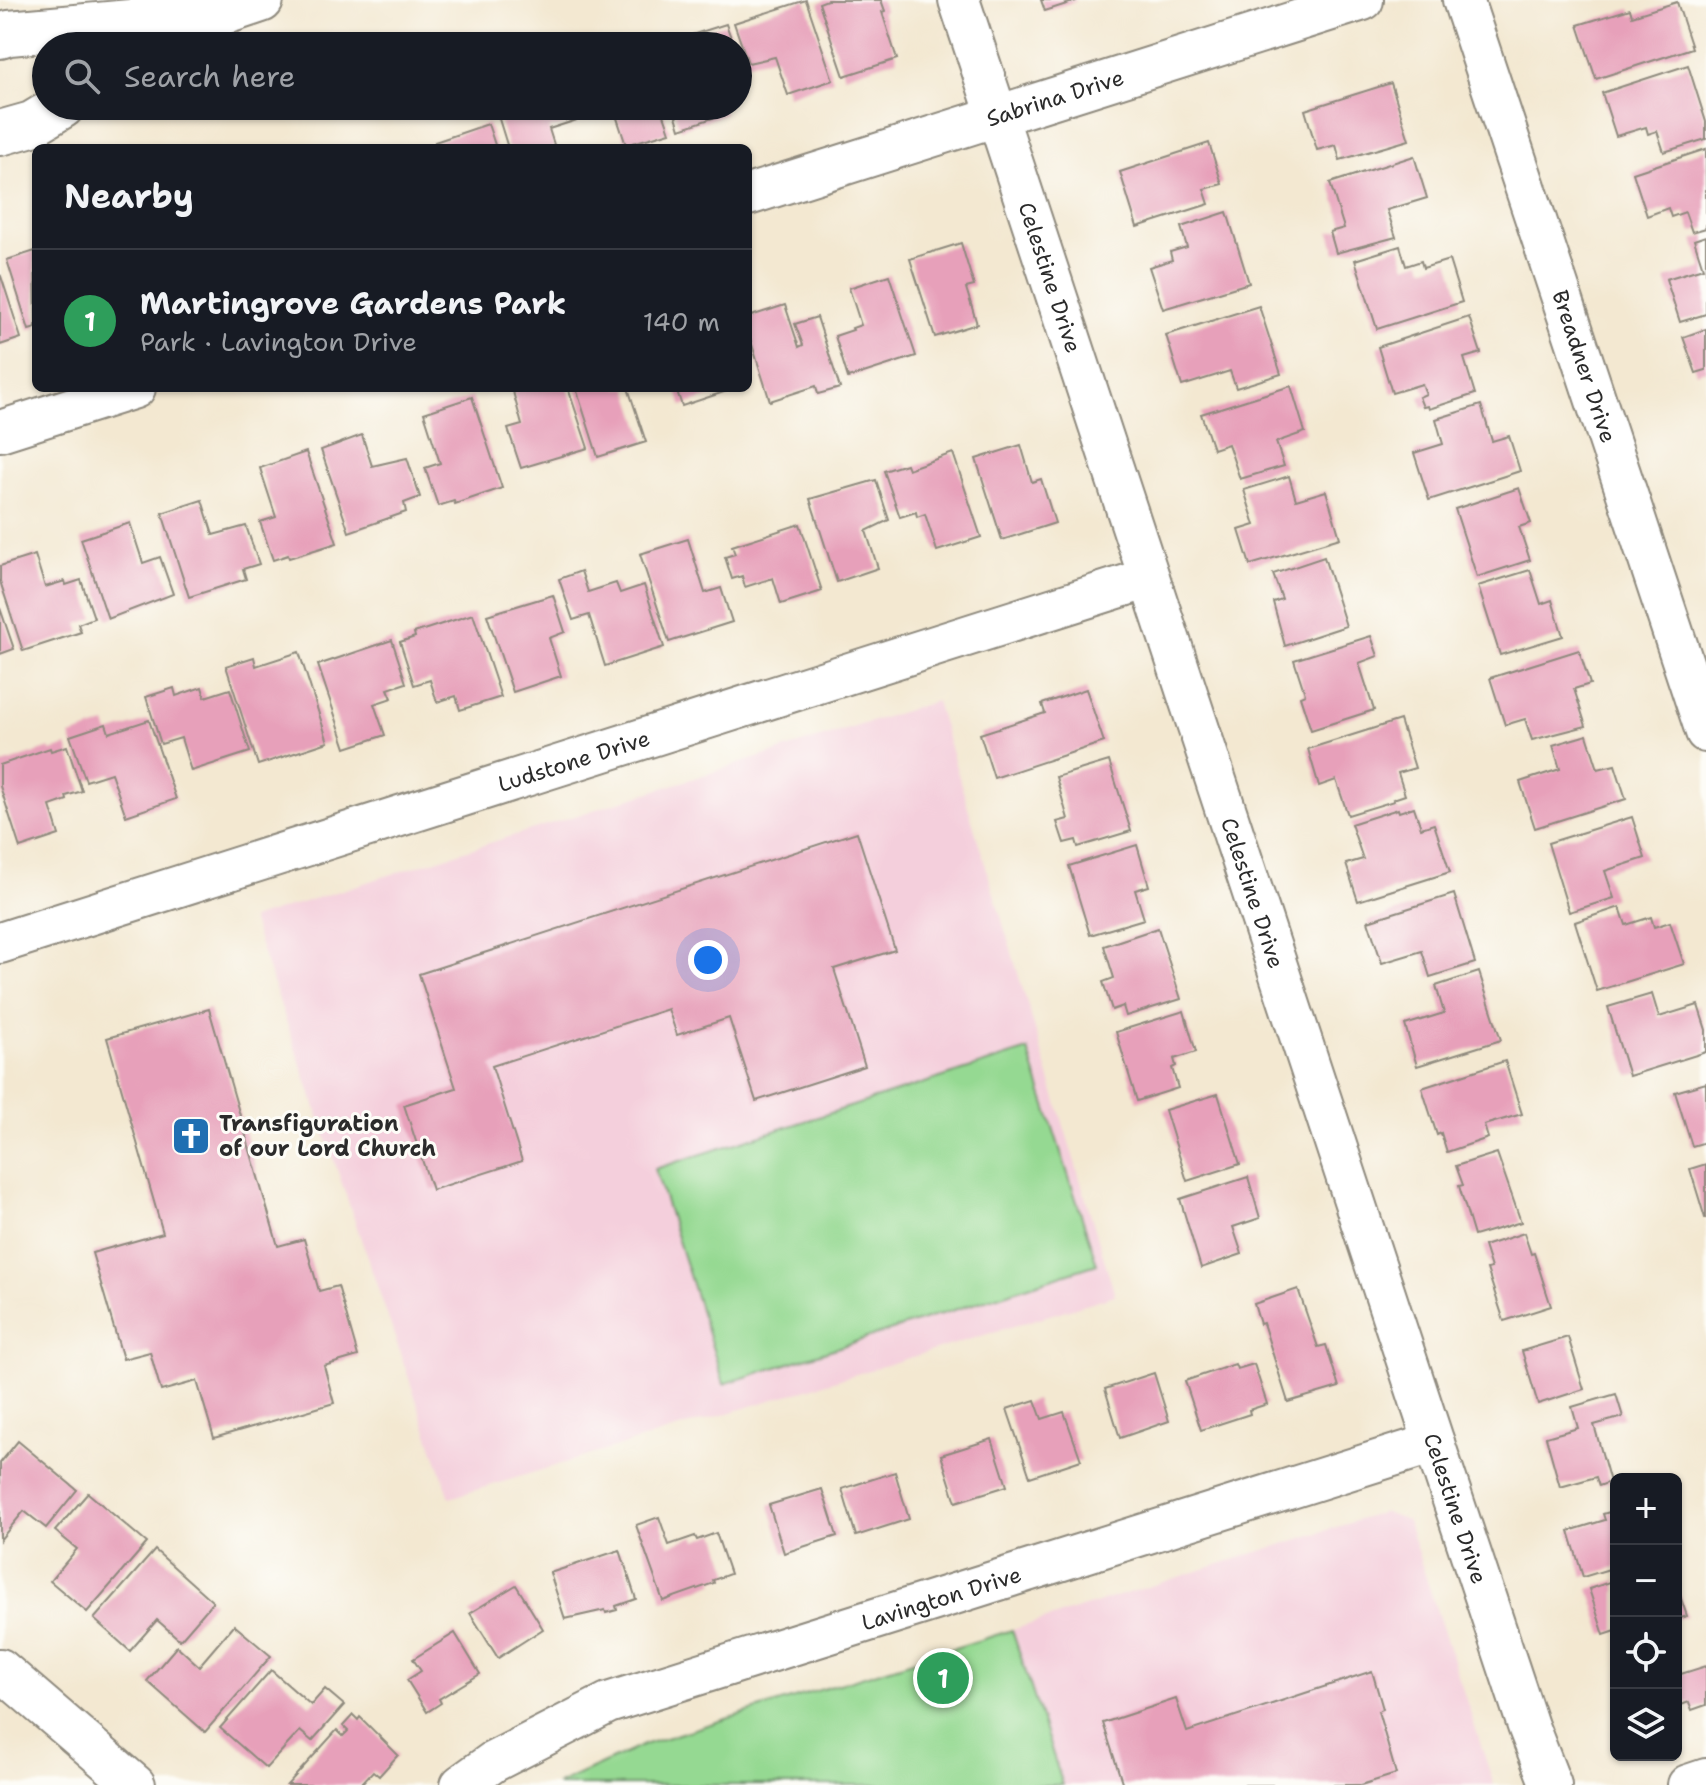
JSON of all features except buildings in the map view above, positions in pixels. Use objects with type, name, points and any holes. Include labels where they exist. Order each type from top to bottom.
[{"type":"main road","points":[[0,36],[261,0]]},
{"type":"main road","points":[[183,32],[216,7]]},
{"type":"main road","points":[[0,133],[39,120]]},
{"type":"street","name":"Celestine Drive","points":[[959,0],[1434,1443],[1528,1726],[1551,1785]]},
{"type":"street","name":"Sabrina Drive","points":[[752,194],[1363,0]]},
{"type":"street","name":"Breadner Drive","points":[[1463,0],[1706,732]]},
{"type":"street","points":[[0,431],[122,392]]},
{"type":"street","name":"Ludstone Drive","points":[[0,943],[1149,578]]},
{"type":"street","name":"Lavington Drive","points":[[461,1785],[493,1762],[608,1703],[1434,1443]]},
{"type":"street","points":[[0,1669],[135,1785]]},
{"type":"street","points":[[1688,1785],[1706,1779]]},
{"type":"shaded area","points":[[936,701],[1115,1295],[450,1498],[251,919]]},
{"type":"shaded area","points":[[1384,1512],[1407,1520],[1494,1785],[1063,1785],[1012,1630]]},
{"type":"green space","points":[[1028,1050],[1097,1264],[724,1384],[655,1169]]},
{"type":"green space","points":[[1012,1630],[1063,1785],[556,1785],[646,1744]]},
{"type":"place","name":"Transfiguration of our Lord Church","points":[[191,1136]]},
{"type":"place","name":"Martingrove Gardens Park","points":[[943,1678]]}]
